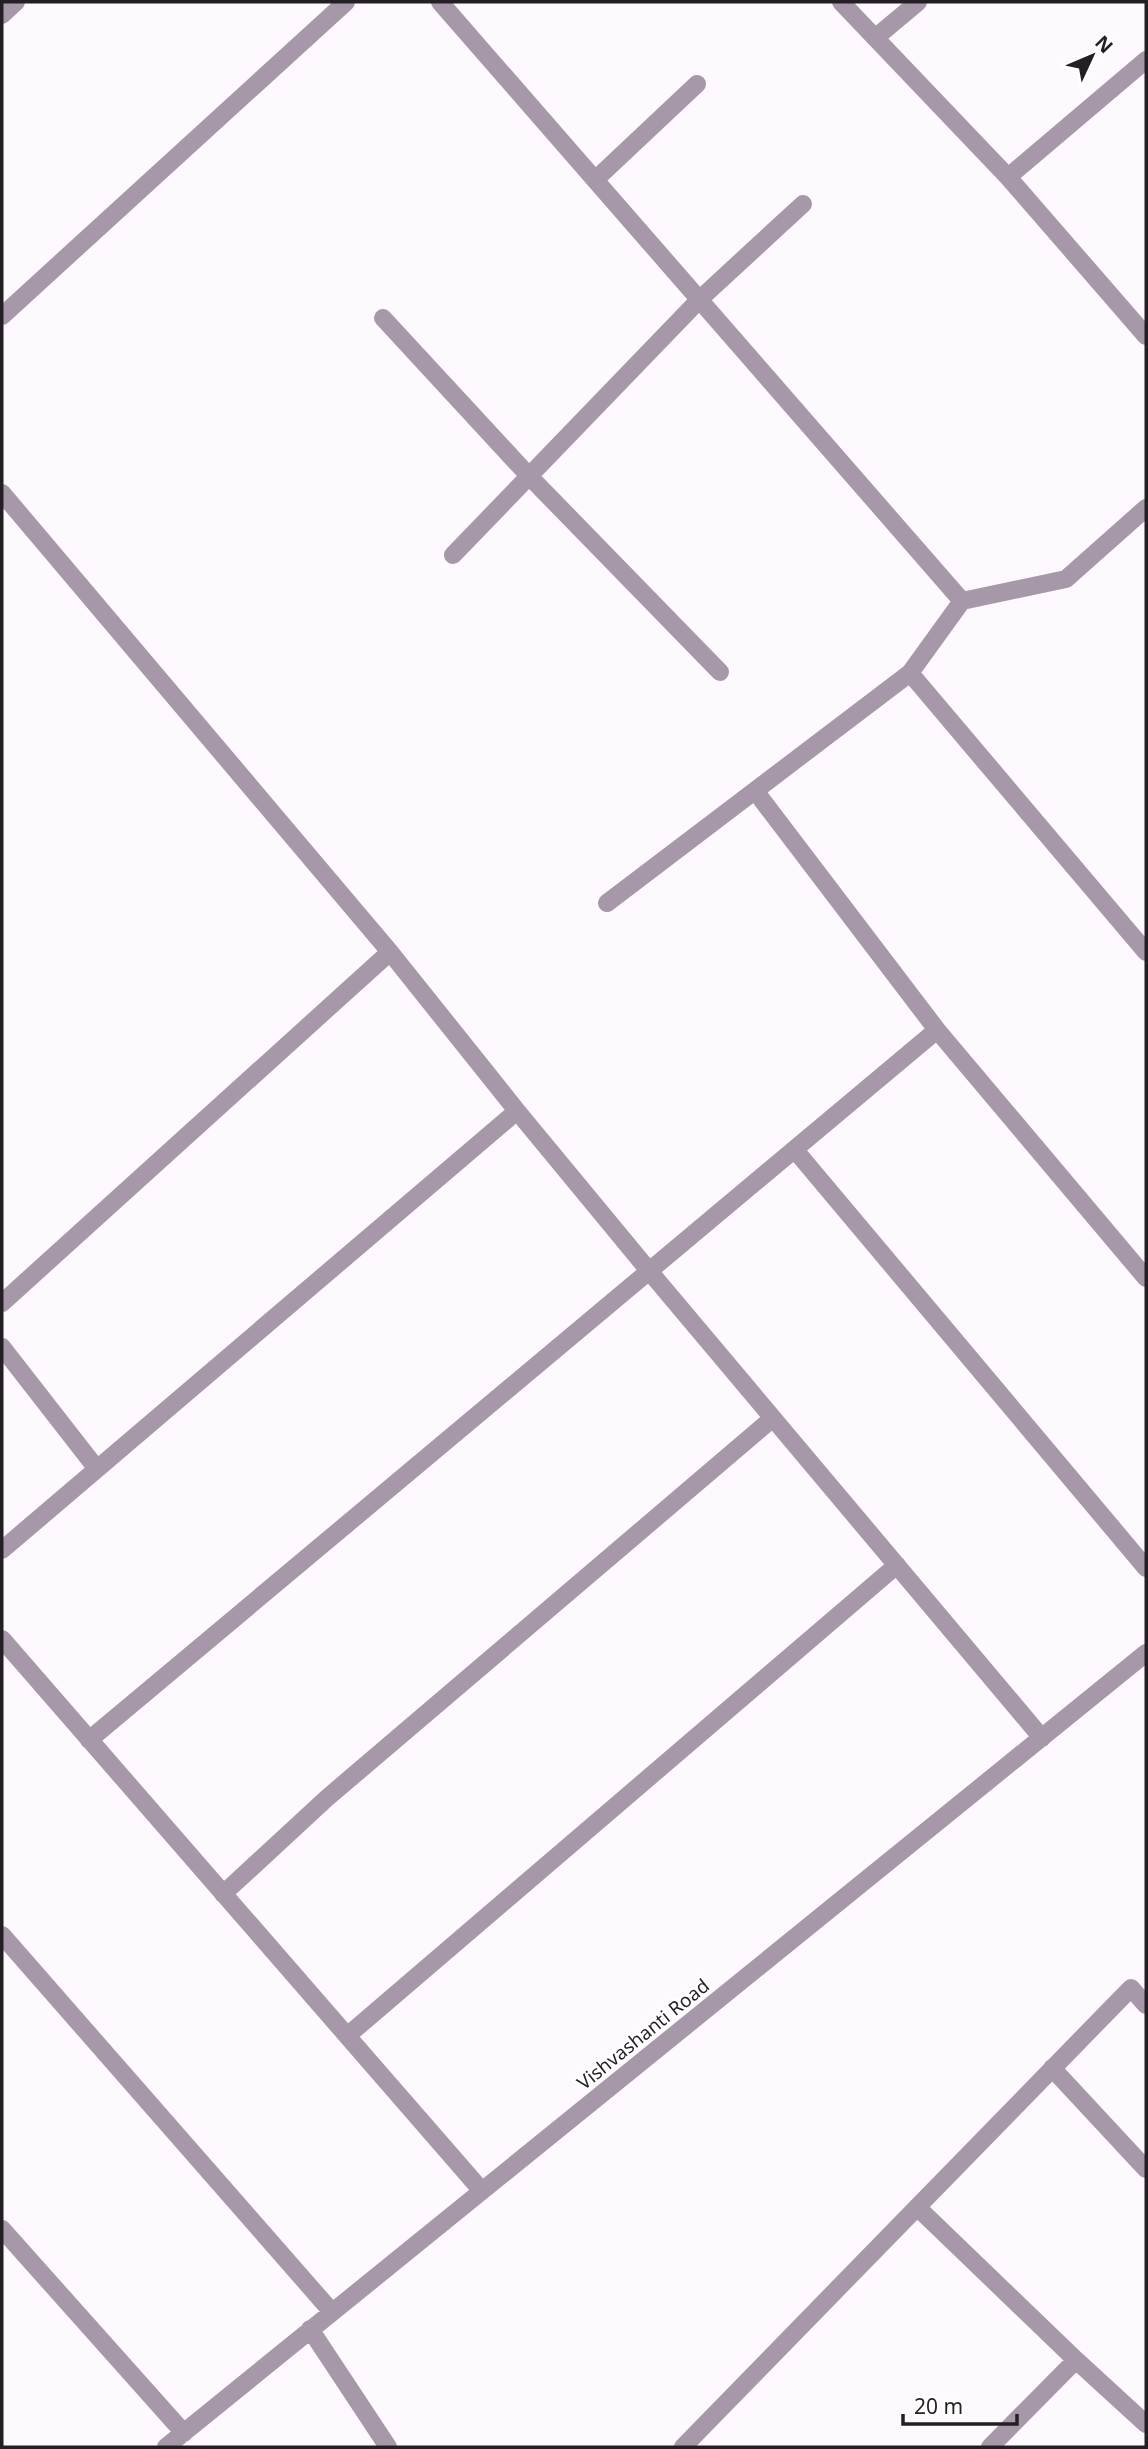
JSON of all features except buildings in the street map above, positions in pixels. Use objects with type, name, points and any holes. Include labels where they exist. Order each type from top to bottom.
[{"type":"street","points":[[2,15],[16,2]]},
{"type":"street","points":[[2,316],[346,2]]},
{"type":"street","points":[[440,2],[962,601]]},
{"type":"street","points":[[841,2],[1007,177],[1146,336]]},
{"type":"street","points":[[875,38],[918,2]]},
{"type":"street","points":[[1007,177],[1146,60]]},
{"type":"street","points":[[595,180],[697,84]]},
{"type":"street","points":[[453,555],[699,299],[803,204]]},
{"type":"street","points":[[383,318],[529,476],[720,672]]},
{"type":"street","points":[[2,493],[390,952],[650,1272],[1042,1738]]},
{"type":"street","points":[[607,903],[910,673],[962,601],[1066,579],[1146,508]]},
{"type":"street","points":[[910,673],[1146,952]]},
{"type":"street","points":[[756,792],[937,1030],[1146,1278]]},
{"type":"street","points":[[2,1303],[390,952]]},
{"type":"street","points":[[89,1740],[937,1030]]},
{"type":"street","points":[[2,1550],[517,1111]]},
{"type":"street","points":[[795,1150],[1146,1569]]},
{"type":"street","points":[[2,1348],[97,1469]]},
{"type":"street","points":[[223,1894],[327,1798],[773,1418]]},
{"type":"street","points":[[347,2036],[897,1565]]},
{"type":"street","points":[[2,1639],[482,2191]]},
{"type":"street","name":"Vishvashanti Road","points":[[166,2447],[1146,1653]]},
{"type":"street","points":[[2,1935],[332,2312]]},
{"type":"street","points":[[683,2447],[1131,1988],[1146,2005]]},
{"type":"street","points":[[1052,2068],[1146,2169]]},
{"type":"street","points":[[917,2207],[1146,2424]]},
{"type":"street","points":[[2,2229],[184,2433]]},
{"type":"street","points":[[310,2329],[388,2447]]},
{"type":"street","points":[[990,2447],[1076,2360]]}]
